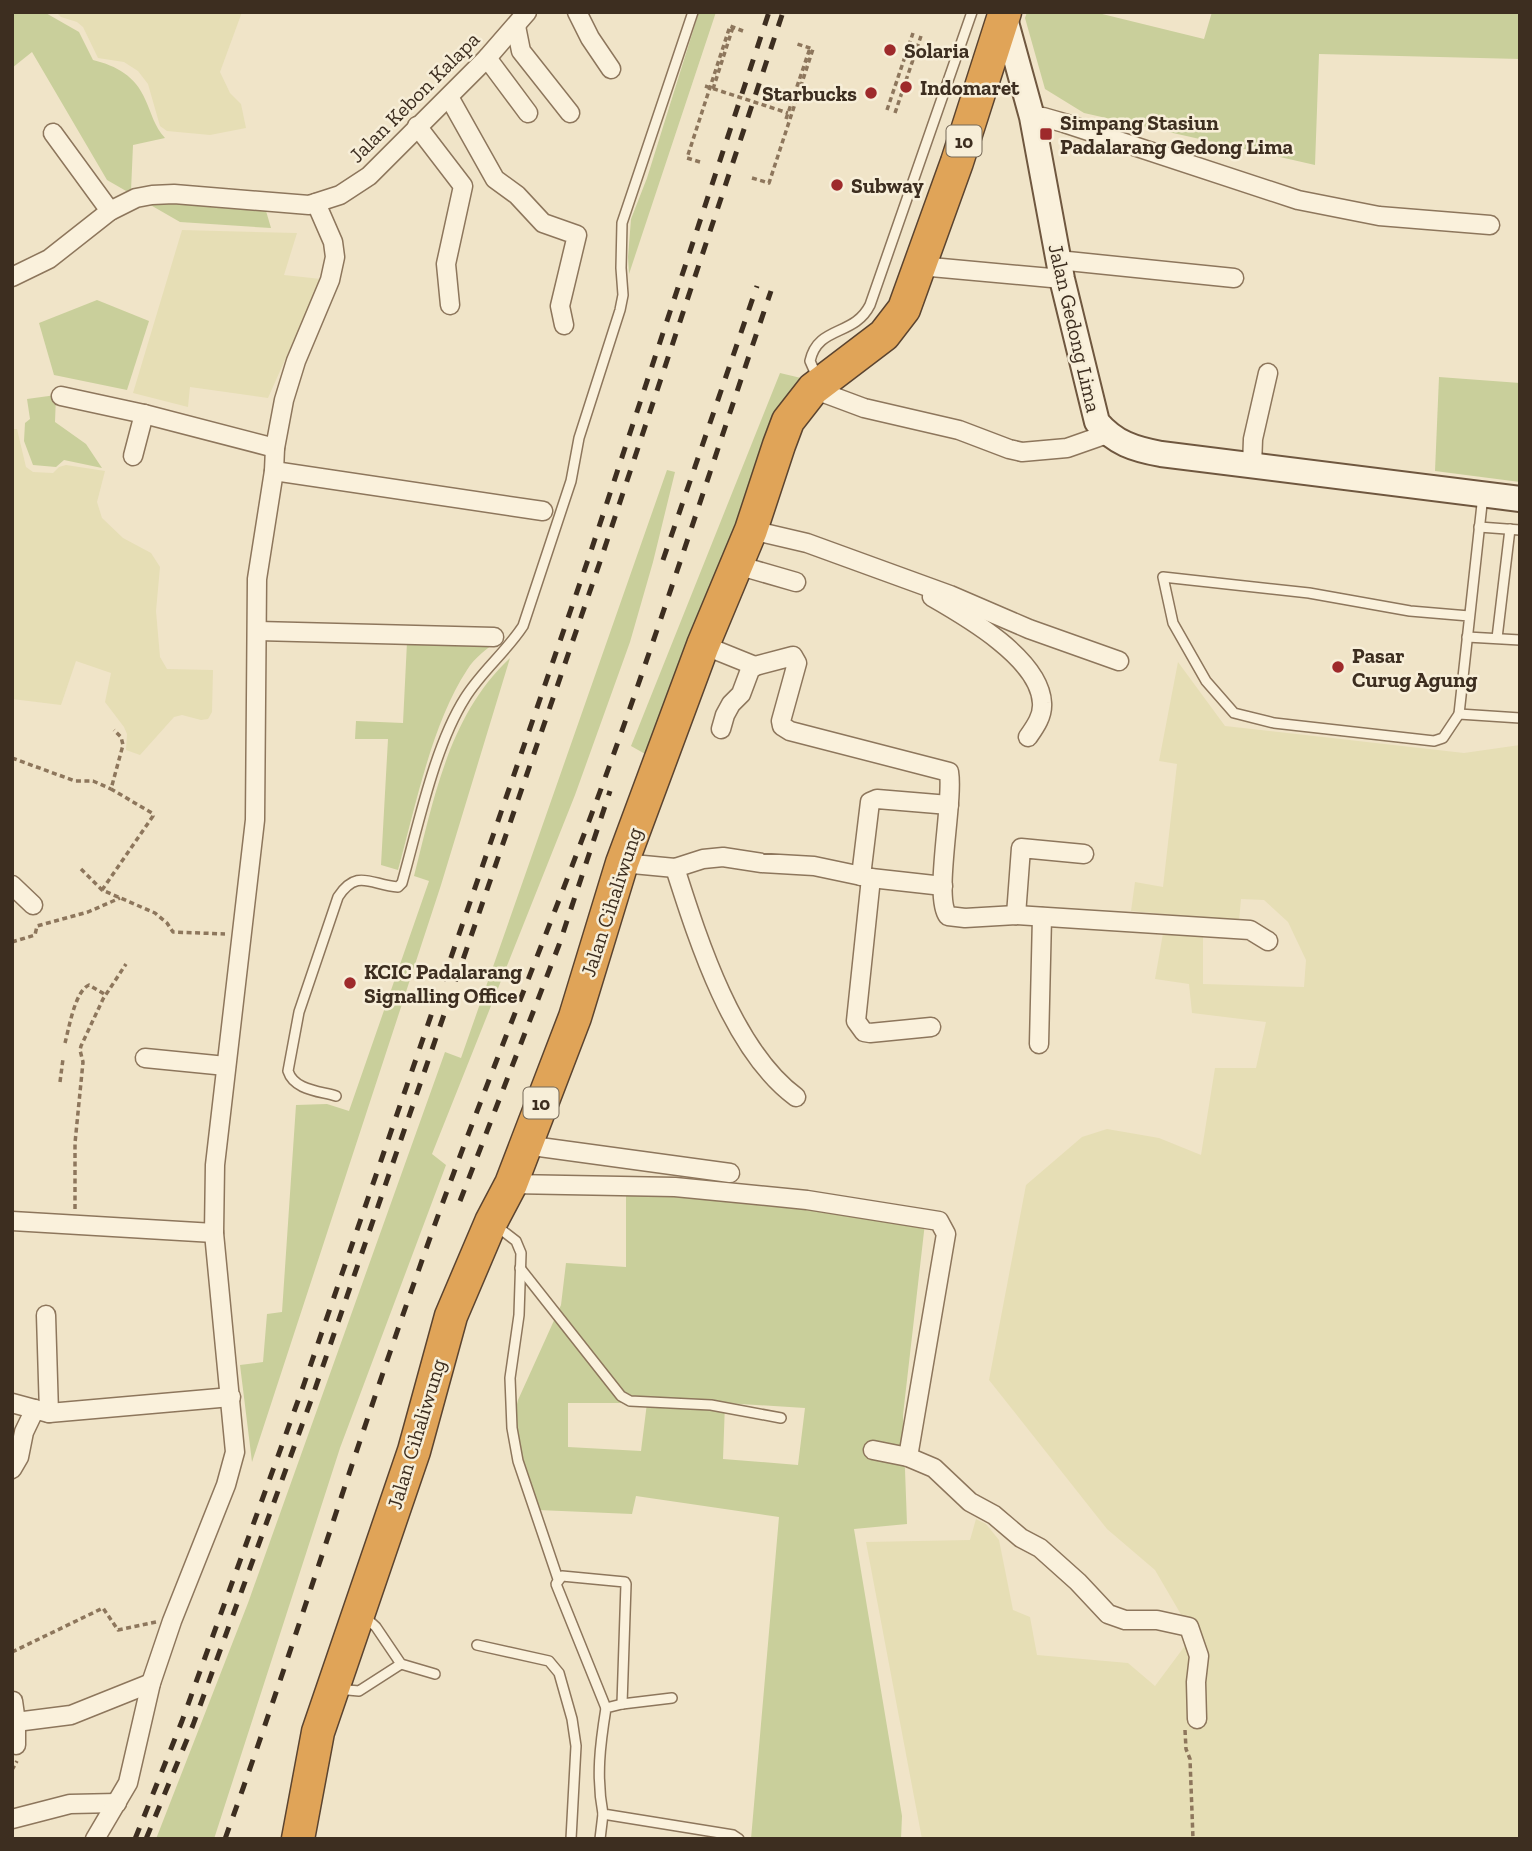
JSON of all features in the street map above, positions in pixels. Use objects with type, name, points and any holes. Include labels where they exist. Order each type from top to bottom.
[{"type":"highway","name":"Jalan Cihaliwung","points":[[298,1839],[318,1732],[414,1451],[452,1316],[491,1222],[512,1184],[575,1017],[622,863],[703,645],[751,530],[788,421],[816,385],[884,335],[904,309],[957,162],[1002,13]]},
{"type":"street","points":[[577,12],[590,38],[611,69]]},
{"type":"street","name":"Jalan Gedong Lima","points":[[1002,13],[1032,117],[1060,269],[1097,422],[1107,434],[1121,444],[1139,450],[1520,499]]},
{"type":"street","points":[[521,19],[521,51],[570,113]]},
{"type":"street","name":"Jalan Kebon Kalapa","points":[[12,277],[49,259],[110,211],[136,198],[174,194],[309,205],[340,195],[369,176],[416,126],[487,58],[521,19]]},
{"type":"street","points":[[487,58],[528,113]]},
{"type":"street","points":[[449,97],[495,179],[517,195],[543,223],[576,235],[560,306],[564,325]]},
{"type":"street","points":[[1032,117],[1064,123],[1298,200],[1379,216],[1490,225]]},
{"type":"street","points":[[416,126],[463,186],[446,264],[450,305]]},
{"type":"street","points":[[53,133],[110,211]]},
{"type":"street","points":[[95,1839],[128,1783],[151,1683],[172,1621],[226,1485],[235,1452],[214,1233],[215,1166],[254,820],[257,579],[284,400],[296,361],[330,281],[335,257],[333,242],[316,204]]},
{"type":"street","points":[[920,266],[1060,269],[1234,278]]},
{"type":"street","points":[[1252,466],[1253,439],[1268,373]]},
{"type":"street","points":[[816,385],[864,408],[959,430],[1022,452],[1067,448],[1107,434]]},
{"type":"street","points":[[61,396],[144,414],[275,448]]},
{"type":"street","points":[[133,456],[144,414]]},
{"type":"street","points":[[274,471],[543,511]]},
{"type":"street","points":[[751,530],[807,543],[1119,661]]},
{"type":"street","points":[[737,565],[796,582]]},
{"type":"street","points":[[910,580],[920,590],[982,628],[1033,674],[1042,704],[1040,717],[1028,737]]},
{"type":"street","points":[[258,631],[494,637]]},
{"type":"street","points":[[703,645],[755,666]]},
{"type":"street","points":[[721,729],[725,715],[741,694],[750,670],[755,666],[793,656],[797,661],[782,716],[782,726],[790,731],[949,772],[943,886],[944,910],[948,916],[965,918],[1016,915],[1250,930],[1268,941]]},
{"type":"street","points":[[930,1027],[870,1034],[862,1030],[856,1021],[870,802],[877,799],[949,805]]},
{"type":"street","points":[[1016,915],[1021,848],[1084,854]]},
{"type":"street","points":[[622,863],[675,868],[703,859],[723,857],[814,866],[866,877],[943,886]]},
{"type":"street","points":[[675,868],[697,934],[724,997],[760,1060],[779,1084],[796,1097]]},
{"type":"street","points":[[12,885],[33,905]]},
{"type":"street","points":[[1039,1044],[1042,918]]},
{"type":"street","points":[[145,1058],[226,1066]]},
{"type":"street","points":[[525,1145],[730,1173]]},
{"type":"street","points":[[512,1184],[675,1187],[807,1200],[939,1221],[946,1234],[908,1457]]},
{"type":"street","points":[[12,1221],[214,1233]]},
{"type":"street","points":[[12,1469],[19,1457],[24,1432],[42,1411],[46,1315]]},
{"type":"street","points":[[12,1403],[42,1411],[231,1397]]},
{"type":"street","points":[[873,1450],[908,1457],[934,1468],[971,1502],[994,1515],[1021,1538],[1040,1548],[1108,1614],[1125,1620],[1157,1620],[1189,1627],[1199,1656],[1196,1682],[1197,1719]]},
{"type":"street","points":[[16,1722],[71,1715],[151,1683]]},
{"type":"street","points":[[13,1701],[16,1745]]},
{"type":"street","points":[[12,1819],[69,1804],[117,1803]]},
{"type":"lane","points":[[336,1096],[298,1085],[290,1079],[288,1071],[299,1012],[338,897],[346,884],[369,880],[398,887],[402,883],[440,753],[464,700],[523,626],[571,481],[579,438],[620,310],[623,295],[620,257],[622,223],[693,12]]},
{"type":"lane","points":[[816,385],[810,361],[815,347],[821,339],[862,319],[870,305],[972,12]]},
{"type":"lane","points":[[1469,617],[1410,611],[1309,593],[1163,577],[1173,623],[1186,649],[1206,681],[1227,707],[1239,716],[1274,723],[1434,741],[1443,738],[1459,713],[1483,494]]},
{"type":"lane","points":[[1479,527],[1515,530],[1497,638]]},
{"type":"lane","points":[[1467,637],[1520,640]]},
{"type":"lane","points":[[1459,713],[1520,718]]},
{"type":"lane","points":[[491,1222],[519,1246],[519,1315],[510,1378],[512,1428],[518,1461],[558,1579],[556,1584],[606,1708],[599,1755],[599,1789],[603,1814],[600,1839]]},
{"type":"lane","points":[[520,1268],[621,1396],[630,1401],[711,1405],[781,1418]]},
{"type":"lane","points":[[558,1579],[562,1576],[625,1582],[622,1704]]},
{"type":"lane","points":[[358,1613],[376,1627],[401,1664],[436,1674]]},
{"type":"lane","points":[[477,1645],[549,1661],[559,1673],[572,1719],[576,1746],[571,1839]]},
{"type":"lane","points":[[333,1689],[359,1691],[401,1664]]},
{"type":"lane","points":[[606,1708],[672,1698]]},
{"type":"lane","points":[[603,1814],[733,1835],[739,1839]]},
{"type":"path","points":[[700,162],[687,158],[733,27],[743,31]]},
{"type":"path","points":[[887,110],[913,33]]},
{"type":"path","points":[[895,113],[921,36]]},
{"type":"path","points":[[752,178],[769,183],[810,48],[797,44]]},
{"type":"path","points":[[710,88],[790,113]]},
{"type":"path","points":[[786,119],[790,113]]},
{"type":"path","points":[[111,789],[123,744],[121,737],[114,730]]},
{"type":"path","points":[[12,758],[75,781],[93,781],[130,798],[152,813],[153,816],[102,890]]},
{"type":"path","points":[[81,869],[102,890],[155,914],[167,923],[173,932],[242,935]]},
{"type":"path","points":[[12,942],[34,936],[37,926],[88,912],[120,898]]},
{"type":"path","points":[[74,1225],[75,1143],[83,1062],[80,1050],[106,995],[126,964]]},
{"type":"path","points":[[65,1043],[73,1009],[83,988],[89,985],[106,995]]},
{"type":"path","points":[[60,1082],[63,1059]]},
{"type":"path","points":[[12,1652],[103,1608],[118,1630],[148,1622],[172,1621]]},
{"type":"path","points":[[1193,1839],[1190,1759],[1186,1749],[1185,1726],[1197,1719]]},
{"type":"shaded area","points":[[56,12],[242,12],[220,72],[230,93],[241,104],[246,128],[210,135],[167,131],[160,126],[148,84],[138,71],[124,62],[98,58],[83,27]]},
{"type":"shaded area","points":[[182,230],[297,233],[284,275],[321,279],[268,398],[190,387],[188,407],[133,393]]},
{"type":"shaded area","points":[[12,429],[17,429],[26,467],[33,472],[53,473],[66,465],[105,471],[97,502],[102,518],[123,538],[151,553],[160,567],[156,611],[160,657],[167,669],[213,670],[212,712],[208,719],[182,715],[174,717],[140,755],[126,750],[127,734],[124,727],[105,702],[111,673],[76,661],[61,705],[12,699]]},
{"type":"shaded area","points":[[1178,662],[1225,726],[1464,753],[1520,745],[1520,1839],[922,1839],[866,1542],[970,1540],[976,1519],[986,1524],[999,1540],[1013,1610],[1030,1617],[1037,1655],[1128,1663],[1155,1686],[1193,1635],[1155,1570],[1107,1529],[989,1380],[1026,1185],[1082,1137],[1107,1129],[1159,1138],[1201,1155],[1215,1068],[1256,1068],[1266,1022],[1192,1013],[1189,984],[1155,979],[1165,922],[1203,929],[1203,984],[1304,987],[1306,960],[1288,922],[1264,900],[1241,899],[1239,921],[1131,911],[1135,882],[1163,887],[1177,764],[1159,761]]},
{"type":"green space","points":[[12,12],[44,12],[79,32],[93,60],[124,73],[141,91],[165,138],[133,145],[131,191],[264,204],[271,228],[180,222],[107,180],[32,52],[12,68]]},
{"type":"green space","points":[[699,12],[716,12],[629,274],[631,219],[647,178]]},
{"type":"green space","points":[[1027,12],[1094,12],[1204,39],[1212,12],[1520,12],[1520,59],[1319,54],[1315,165],[1084,113],[1045,89],[1025,18]]},
{"type":"green space","points":[[97,300],[149,321],[127,390],[54,375],[39,323]]},
{"type":"green space","points":[[780,373],[801,378],[790,395],[647,755],[631,746]]},
{"type":"green space","points":[[1439,377],[1520,383],[1520,482],[1435,471]]},
{"type":"green space","points":[[56,395],[55,422],[86,444],[102,468],[64,460],[56,467],[33,465],[24,441],[25,423],[30,419],[27,399]]},
{"type":"green space","points":[[667,470],[675,472],[630,642],[575,795],[432,1154],[446,1165],[340,1448],[214,1839],[156,1839],[248,1603],[445,1052],[461,1058]]},
{"type":"green space","points":[[498,640],[470,665],[444,715],[434,740],[398,870],[381,865],[388,739],[355,739],[356,721],[403,723],[407,642]]},
{"type":"green space","points":[[510,658],[441,885],[252,1462],[240,1365],[263,1362],[267,1314],[282,1312],[296,1105],[327,1104],[349,1111],[429,881],[414,876],[447,759],[472,705]]},
{"type":"green space","points":[[626,1189],[925,1223],[903,1415],[907,1524],[854,1529],[902,1816],[901,1839],[751,1839],[779,1517],[636,1496],[632,1514],[538,1510],[511,1428],[518,1400],[561,1305],[566,1263],[626,1267]],"holes":[[[568,1403],[647,1403],[641,1451],[568,1447]],[[725,1403],[805,1408],[798,1465],[723,1459]]]},
{"type":"railway","points":[[135,1839],[182,1721],[303,1387],[590,554],[769,12]]},
{"type":"railway","points":[[146,1839],[193,1725],[314,1392],[601,559],[783,12]]},
{"type":"railway","points":[[663,560],[757,286]]},
{"type":"railway","points":[[225,1839],[419,1269],[609,767],[771,291]]},
{"type":"railway","points":[[460,1201],[559,945],[610,791]]},
{"type":"place","name":"Solaria","points":[[890,50]]},
{"type":"place","name":"Indomaret","points":[[906,87]]},
{"type":"place","name":"Starbucks","points":[[871,93]]},
{"type":"place","name":"Simpang Stasiun Padalarang Gedong Lima","points":[[1046,134]]},
{"type":"place","name":"Subway","points":[[837,185]]},
{"type":"place","name":"Pasar Curug Agung","points":[[1338,667]]},
{"type":"place","name":"KCIC Padalarang Signalling Office","points":[[350,983]]}]
